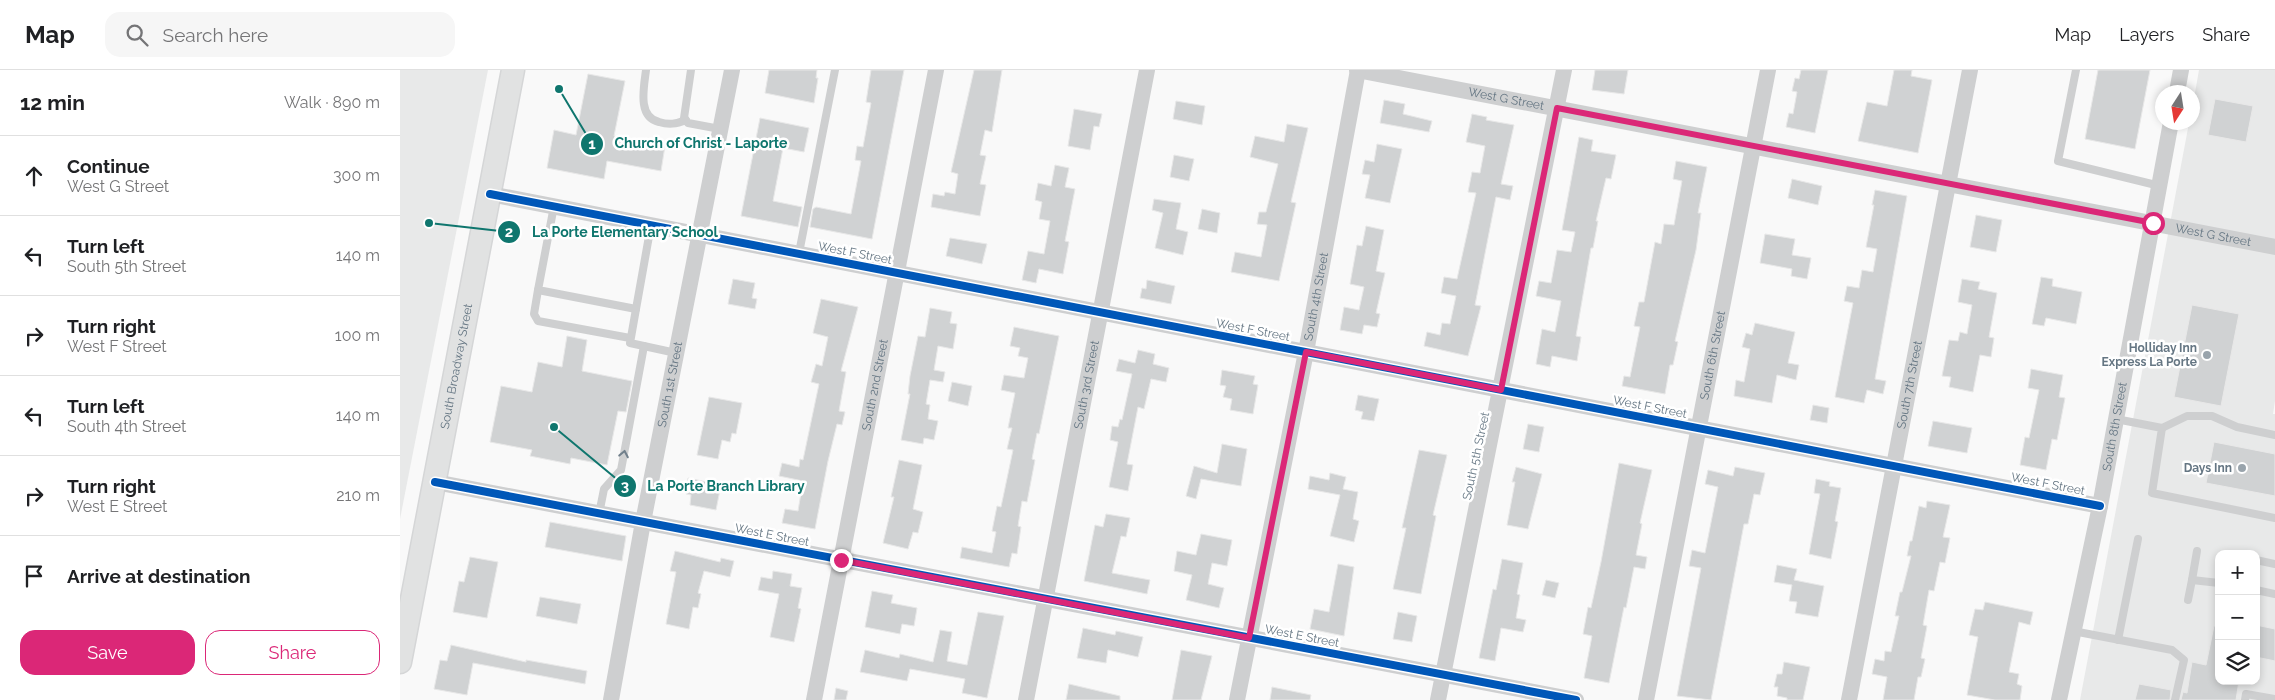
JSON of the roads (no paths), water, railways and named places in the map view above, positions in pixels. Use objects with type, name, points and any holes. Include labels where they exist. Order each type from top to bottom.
[{"type":"main road","name":"South Broadway Street","points":[[400,662],[514,70]]},
{"type":"street","name":"South 1st Street","points":[[611,700],[643,522],[732,70]]},
{"type":"street","name":"South 2nd Street","points":[[814,700],[936,70]]},
{"type":"street","name":"South 3rd Street","points":[[1026,700],[1147,70]]},
{"type":"street","name":"West G Street","points":[[1358,70],[2275,247]]},
{"type":"street","name":"South 4th Street","points":[[1237,700],[1306,352],[1358,70]]},
{"type":"street","name":"South 5th Street","points":[[1438,700],[1564,70]]},
{"type":"street","name":"South 6th Street","points":[[1646,700],[1768,70]]},
{"type":"street","name":"South 7th Street","points":[[1849,700],[1970,70]]},
{"type":"street","points":[[2178,85],[2181,70]]},
{"type":"street","name":"South 8th Street","points":[[2059,700],[2100,506],[2170,130]]},
{"type":"street","name":"West F Street","points":[[490,194],[2100,506]]},
{"type":"street","name":"West E Street","points":[[435,482],[1576,700]]},
{"type":"lane","points":[[646,70],[644,108],[647,115],[653,121],[668,124],[686,120]]},
{"type":"lane","points":[[691,70],[683,113],[686,120],[688,123],[720,129]]},
{"type":"lane","points":[[799,254],[835,70]]},
{"type":"lane","points":[[2076,70],[2058,161],[2160,186]]},
{"type":"lane","points":[[554,206],[534,314],[538,321],[630,338]]},
{"type":"lane","points":[[651,225],[630,343],[676,353]]},
{"type":"lane","points":[[538,290],[636,309]]},
{"type":"lane","points":[[599,514],[604,489],[621,470],[644,346]]},
{"type":"lane","points":[[2116,419],[2162,428],[2188,416],[2212,416],[2237,427],[2275,435]]},
{"type":"lane","points":[[2162,428],[2152,494],[2275,518]]},
{"type":"lane","points":[[2118,640],[2138,539]]},
{"type":"lane","points":[[2188,600],[2197,551]]},
{"type":"lane","points":[[2260,561],[2275,564]]},
{"type":"lane","points":[[2192,580],[2215,583]]},
{"type":"lane","points":[[2260,591],[2275,594]]},
{"type":"lane","points":[[2073,632],[2172,650],[2184,660],[2175,700]]},
{"type":"lane","points":[[2245,700],[2246,694],[2275,700]]},
{"type":"place","name":"Church of Christ - Laporte","points":[[559,89]]},
{"type":"place","name":"La Porte Elementary School","points":[[429,223]]},
{"type":"place","name":"Holliday Inn Express La Porte","points":[[2207,355]]},
{"type":"place","name":"La Porte Branch Library","points":[[554,427]]},
{"type":"place","name":"Days Inn","points":[[2242,468]]}]
